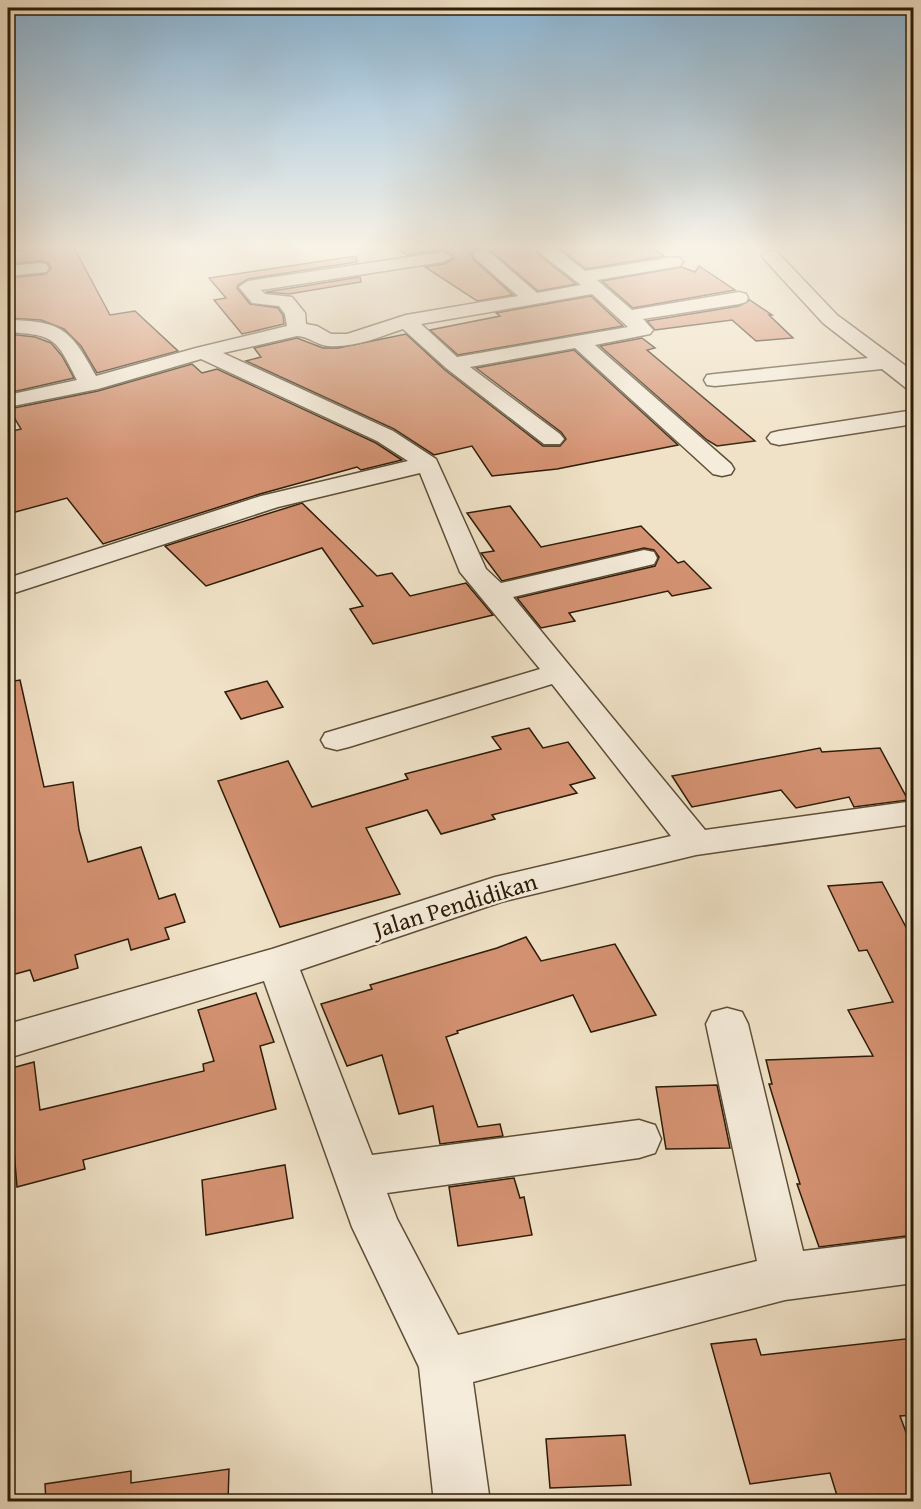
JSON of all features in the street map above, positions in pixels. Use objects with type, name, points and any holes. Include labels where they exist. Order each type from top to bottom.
[{"type":"street","points":[[296,316],[297,330]]},
{"type":"street","points":[[8,401],[90,384],[203,352],[297,330],[312,331],[327,340],[349,340],[406,321],[432,316]]},
{"type":"street","points":[[453,364],[643,330],[628,316]]},
{"type":"street","points":[[827,316],[914,383]]},
{"type":"street","points":[[406,321],[453,364],[552,439]]},
{"type":"street","points":[[8,326],[43,327],[62,335],[90,384]]},
{"type":"street","points":[[580,342],[722,470]]},
{"type":"street","points":[[203,352],[385,436],[428,464],[474,572],[495,593],[557,673],[696,843]]},
{"type":"street","points":[[715,380],[885,362]]},
{"type":"street","points":[[779,438],[914,417]]},
{"type":"street","points":[[8,587],[250,507],[428,464]]},
{"type":"street","points":[[495,593],[644,558]]},
{"type":"street","points":[[337,740],[557,673]]},
{"type":"street","name":"Jalan Pendidikan","points":[[8,1041],[277,962],[495,890],[696,843],[914,812]]},
{"type":"street","points":[[277,962],[376,1227],[445,1364],[462,1502]]},
{"type":"street","points":[[727,1024],[785,1278]]},
{"type":"street","points":[[357,1177],[639,1139]]},
{"type":"street","points":[[445,1364],[811,1272],[914,1260]]},
{"type":"building","points":[[141,316],[178,351],[97,373],[81,346],[64,329],[41,320],[8,318]]},
{"type":"building","points":[[228,316],[283,316],[284,324],[242,334]]},
{"type":"building","points":[[498,316],[613,316],[623,326],[458,355],[430,330]]},
{"type":"building","points":[[675,316],[770,316],[793,338],[756,341],[732,320],[655,330],[647,321]]},
{"type":"building","points":[[8,334],[35,337],[51,343],[62,356],[74,378],[8,393]]},
{"type":"building","points":[[406,334],[445,370],[543,446],[560,446],[566,439],[561,432],[476,368],[574,350],[678,445],[557,469],[492,476],[472,446],[434,455],[394,429],[246,361],[261,357],[254,348],[297,338],[323,348],[338,348]]},
{"type":"building","points":[[642,338],[655,348],[647,350],[755,441],[717,446],[707,440],[600,346]]},
{"type":"building","points":[[192,364],[202,373],[217,369],[376,443],[402,460],[361,470],[357,467],[260,494],[103,544],[67,498],[8,514],[8,432],[21,429],[9,409],[98,391]]},
{"type":"building","points":[[302,503],[377,576],[392,573],[410,596],[466,583],[493,615],[373,644],[350,609],[363,606],[322,548],[206,586],[165,546]]},
{"type":"building","points":[[510,506],[541,547],[641,526],[678,563],[684,561],[711,588],[672,596],[668,591],[569,613],[575,621],[541,628],[517,598],[655,566],[659,557],[654,550],[644,548],[502,581],[481,553],[494,551],[467,513]]},
{"type":"building","points":[[20,680],[44,787],[73,782],[79,830],[88,862],[141,847],[159,899],[175,894],[185,922],[165,928],[169,939],[131,950],[128,939],[75,955],[78,968],[34,981],[30,970],[8,976],[8,682]]},
{"type":"building","points":[[267,681],[283,707],[241,719],[225,692]]},
{"type":"building","points":[[529,728],[543,748],[568,742],[595,778],[570,785],[577,793],[492,815],[495,819],[441,834],[427,810],[366,828],[400,894],[280,927],[218,781],[288,761],[312,807],[408,779],[405,774],[501,749],[492,737]]},
{"type":"building","points":[[820,748],[822,752],[880,748],[908,800],[854,807],[849,797],[796,808],[781,790],[692,807],[672,776]]},
{"type":"building","points":[[882,882],[907,929],[914,928],[914,1235],[819,1247],[797,1184],[800,1184],[769,1084],[772,1084],[766,1060],[873,1056],[848,1010],[893,1002],[867,950],[859,951],[828,886]]},
{"type":"building","points":[[526,937],[541,961],[615,944],[656,1015],[591,1032],[573,995],[457,1031],[458,1033],[446,1037],[478,1127],[500,1124],[503,1136],[440,1144],[433,1106],[399,1114],[382,1055],[347,1066],[321,1004],[372,989],[370,985],[497,948]]},
{"type":"building","points":[[256,993],[274,1042],[260,1046],[276,1109],[83,1160],[85,1169],[17,1187],[11,1115],[8,1116],[8,1069],[34,1062],[40,1110],[204,1071],[203,1064],[214,1061],[198,1010]]},
{"type":"building","points":[[717,1085],[730,1148],[666,1149],[656,1087]]},
{"type":"building","points":[[285,1165],[293,1218],[206,1235],[202,1180]]},
{"type":"building","points":[[514,1178],[520,1198],[524,1197],[532,1235],[458,1246],[449,1187]]},
{"type":"building","points":[[914,1338],[914,1415],[900,1416],[914,1454],[914,1502],[839,1502],[830,1473],[750,1484],[711,1344],[756,1339],[761,1355]]},
{"type":"building","points":[[625,1435],[631,1485],[550,1488],[546,1439]]},
{"type":"building","points":[[229,1469],[228,1502],[46,1502],[45,1484],[131,1471],[131,1483]]}]
